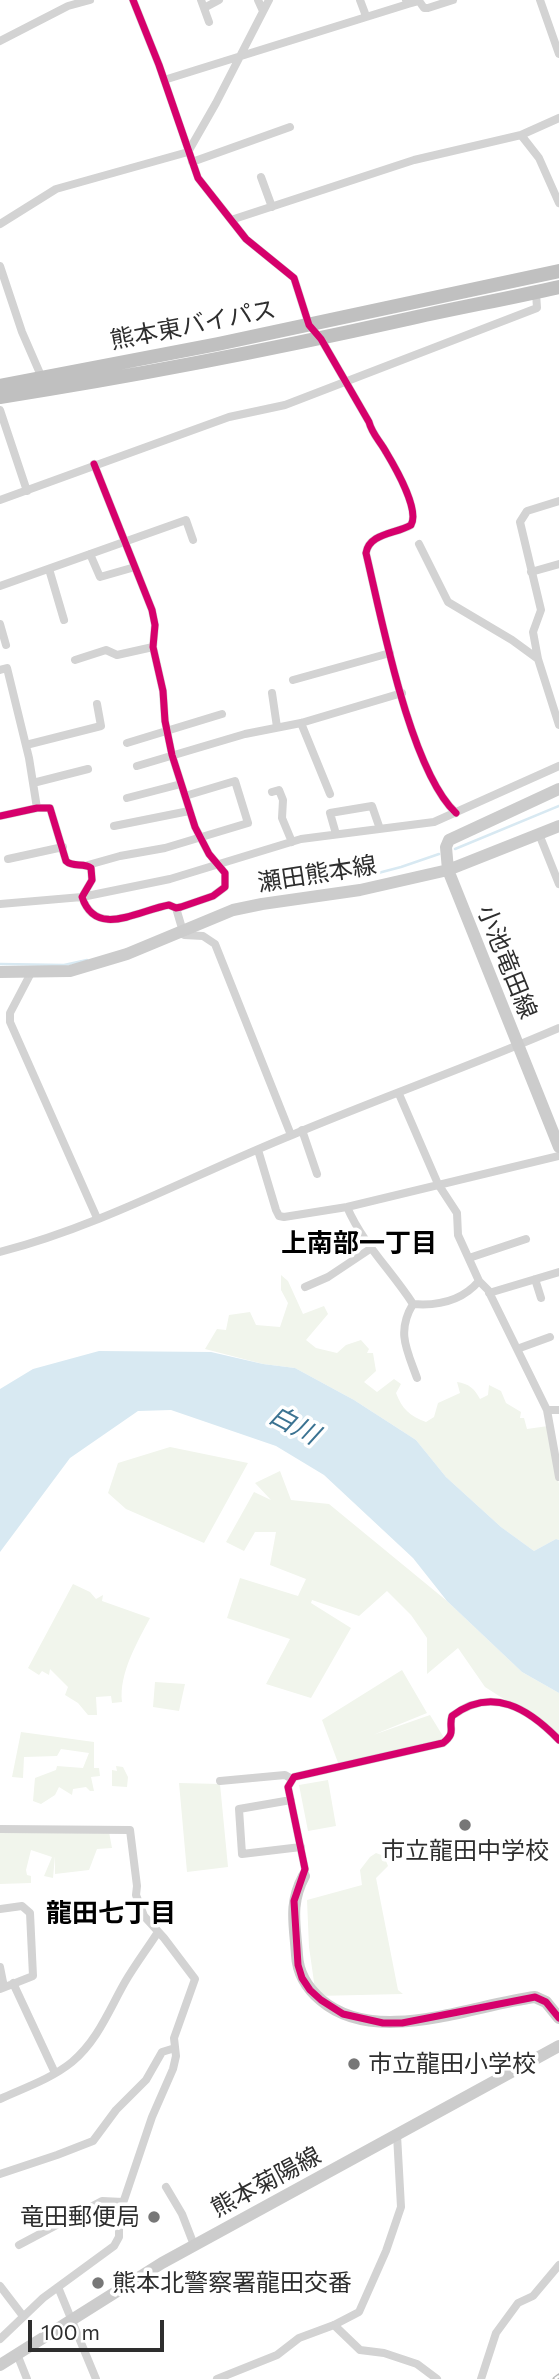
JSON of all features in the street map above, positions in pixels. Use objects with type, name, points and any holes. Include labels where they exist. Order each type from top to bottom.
[{"type":"highway","name":"熊本東バイパス","points":[[0,386],[309,325],[559,271]]},
{"type":"highway","name":"熊本東バイパス","points":[[0,397],[121,378],[321,339],[559,287]]},
{"type":"main road","points":[[448,870],[446,847],[449,840],[559,789]]},
{"type":"main road","name":"瀬田熊本線","points":[[0,972],[70,971],[127,954],[233,910],[360,890],[448,870],[559,826]]},
{"type":"main road","name":"小池竜田線","points":[[448,870],[559,1147]]},
{"type":"main road","points":[[304,1876],[294,1901],[298,1965],[310,1990],[332,2009],[363,2020],[402,2022],[535,1997],[546,2002],[559,2018]]},
{"type":"main road","name":"熊本菊陽線","points":[[0,2365],[194,2245],[559,2048]]},
{"type":"street","points":[[0,41],[68,6],[90,0]]},
{"type":"street","points":[[133,0],[201,184],[255,246],[294,278],[309,325],[321,339],[369,422],[371,432],[388,454],[413,511],[414,520],[410,527],[373,540],[366,549],[390,653],[416,740],[438,792],[456,813]]},
{"type":"street","points":[[209,22],[202,4],[219,0]]},
{"type":"street","points":[[258,0],[263,11]]},
{"type":"street","points":[[0,224],[56,190],[188,152],[269,0]]},
{"type":"street","points":[[360,0],[366,16]]},
{"type":"street","points":[[164,80],[407,2],[419,1],[426,8],[453,0]]},
{"type":"street","points":[[540,0],[559,54]]},
{"type":"street","points":[[231,220],[414,160],[521,135],[559,118]]},
{"type":"street","points":[[192,162],[290,127]]},
{"type":"street","points":[[521,135],[541,163],[559,203]]},
{"type":"street","points":[[261,177],[272,207]]},
{"type":"street","points":[[0,266],[22,332],[42,378]]},
{"type":"street","points":[[0,500],[229,417],[279,407],[537,308],[536,293]]},
{"type":"street","points":[[0,410],[27,491]]},
{"type":"street","points":[[88,865],[92,877],[82,897],[88,912],[95,918],[103,919],[123,918],[165,905],[176,908],[192,904],[223,889],[226,876],[200,839],[189,811],[167,731],[163,691],[153,647],[155,620],[94,464]]},
{"type":"street","points":[[559,501],[527,510],[521,519],[541,611],[533,635],[538,659],[555,700],[559,725]]},
{"type":"street","points":[[0,586],[186,520],[193,540]]},
{"type":"street","points":[[419,544],[447,602],[512,640],[538,659]]},
{"type":"street","points":[[90,554],[100,578],[135,567]]},
{"type":"street","points":[[531,572],[559,564]]},
{"type":"street","points":[[49,569],[64,620]]},
{"type":"street","points":[[0,624],[6,645]]},
{"type":"street","points":[[75,660],[106,650],[117,655],[153,647]]},
{"type":"street","points":[[293,680],[390,653]]},
{"type":"street","points":[[0,670],[7,668],[26,745],[37,807]]},
{"type":"street","points":[[272,693],[277,727]]},
{"type":"street","points":[[136,766],[277,727],[301,723],[401,693]]},
{"type":"street","points":[[26,745],[101,726],[97,704]]},
{"type":"street","points":[[127,743],[222,714]]},
{"type":"street","points":[[301,723],[330,794]]},
{"type":"street","points":[[0,904],[82,897],[170,879],[292,842],[434,822],[559,766]]},
{"type":"street","points":[[33,783],[88,769]]},
{"type":"street","points":[[0,816],[47,807],[52,811],[69,863],[88,865],[200,839],[248,824],[235,781],[185,796]]},
{"type":"street","points":[[127,798],[181,784]]},
{"type":"street","points":[[278,790],[283,800],[282,818],[292,842]]},
{"type":"street","points":[[336,834],[330,813],[372,806],[380,829]]},
{"type":"street","points":[[114,825],[189,811]]},
{"type":"street","points":[[539,834],[559,884]]},
{"type":"street","points":[[8,859],[63,847]]},
{"type":"street","points":[[176,908],[184,935],[203,936],[215,944],[291,1135]]},
{"type":"street","points":[[32,971],[10,1013],[10,1022],[97,1218]]},
{"type":"street","points":[[0,1252],[28,1245],[97,1218],[302,1130],[400,1094],[559,1028]]},
{"type":"street","points":[[400,1094],[438,1184],[457,1213],[458,1235],[479,1281],[489,1293],[547,1410],[555,1433],[559,1477]]},
{"type":"street","points":[[302,1130],[317,1174]]},
{"type":"street","points":[[258,1150],[279,1216],[347,1207],[559,1156]]},
{"type":"street","points":[[347,1207],[370,1249],[399,1282],[413,1304]]},
{"type":"street","points":[[469,1258],[526,1239]]},
{"type":"street","points":[[305,1287],[328,1277],[370,1249]]},
{"type":"street","points":[[489,1293],[559,1272]]},
{"type":"street","points":[[535,1279],[541,1298]]},
{"type":"street","points":[[413,1304],[456,1299],[479,1281]]},
{"type":"street","points":[[413,1304],[404,1320],[403,1329],[417,1378]]},
{"type":"street","points":[[517,1349],[550,1337]]},
{"type":"street","points":[[547,1410],[559,1410]]},
{"type":"street","points":[[304,1876],[305,1868],[288,1787],[294,1777],[443,1743],[450,1738],[452,1732],[452,1716],[470,1704],[502,1702],[520,1708],[545,1725],[559,1740]]},
{"type":"street","points":[[220,1781],[285,1775],[292,1779]]},
{"type":"street","points":[[290,1800],[239,1809],[242,1854],[300,1847]]},
{"type":"street","points":[[0,1829],[130,1830],[136,1895],[144,1916],[195,1979],[174,2038],[176,2056],[173,2069],[152,2117],[119,2215],[119,2237],[114,2246],[58,2287],[0,2339]]},
{"type":"street","points":[[0,1909],[22,1906],[30,1913],[33,1976],[2,1988],[0,1967]]},
{"type":"street","points":[[0,2099],[70,2064],[89,2045],[104,2023],[126,1980],[158,1932]]},
{"type":"street","points":[[13,1983],[55,2073]]},
{"type":"street","points":[[0,2174],[93,2141],[116,2110],[146,2080],[162,2052],[175,2049]]},
{"type":"street","points":[[217,2379],[277,2355],[299,2338],[359,2312],[386,2251],[401,2207],[397,2135]]},
{"type":"street","points":[[166,2187],[182,2214],[194,2245]]},
{"type":"street","points":[[19,2245],[102,2201],[123,2202]]},
{"type":"street","points":[[481,2379],[496,2333],[518,2303],[533,2296],[559,2265]]},
{"type":"street","points":[[0,2286],[23,2316]]},
{"type":"street","points":[[58,2287],[96,2379]]},
{"type":"street","points":[[334,2325],[360,2350],[384,2353],[417,2364],[437,2379]]},
{"type":"street","points":[[17,2354],[27,2379]]},
{"type":"shaded area","points":[[281,1275],[288,1281],[303,1314],[324,1306],[328,1314],[306,1340],[316,1348],[337,1353],[346,1345],[361,1340],[369,1349],[367,1353],[373,1353],[376,1371],[364,1382],[377,1392],[394,1379],[401,1384],[396,1393],[401,1403],[415,1417],[426,1422],[434,1417],[438,1403],[460,1393],[457,1382],[471,1387],[480,1399],[488,1395],[489,1385],[501,1391],[506,1403],[521,1412],[520,1418],[524,1418],[527,1429],[548,1426],[559,1484],[559,1540],[556,1539],[534,1551],[501,1527],[446,1477],[416,1440],[354,1400],[295,1368],[263,1364],[205,1349],[217,1329],[226,1330],[229,1315],[250,1312],[256,1325],[280,1327],[288,1303],[281,1290]]},
{"type":"shaded area","points":[[170,1447],[248,1463],[204,1543],[126,1509],[108,1493],[118,1463]]},
{"type":"shaded area","points":[[280,1471],[291,1500],[329,1504],[447,1601],[522,1672],[559,1693],[559,1740],[545,1725],[485,1687],[458,1648],[427,1674],[427,1638],[411,1615],[387,1591],[359,1616],[312,1600],[311,1603],[351,1628],[311,1698],[266,1684],[290,1639],[227,1618],[240,1578],[298,1596],[306,1579],[270,1565],[276,1532],[255,1532],[244,1551],[226,1542],[254,1492],[271,1500],[255,1483]]},
{"type":"shaded area","points":[[73,1584],[90,1592],[96,1599],[103,1595],[102,1601],[150,1618],[126,1669],[122,1702],[112,1703],[111,1696],[96,1697],[97,1715],[88,1715],[78,1703],[65,1695],[68,1687],[50,1669],[49,1675],[42,1671],[39,1675],[28,1668]]},
{"type":"shaded area","points":[[402,1670],[427,1713],[373,1735],[430,1715],[446,1741],[340,1768],[322,1720]]},
{"type":"shaded area","points":[[155,1682],[185,1684],[179,1711],[153,1707]]},
{"type":"shaded area","points":[[21,1732],[94,1742],[94,1768],[99,1768],[100,1776],[91,1777],[94,1791],[86,1787],[73,1789],[72,1795],[59,1787],[55,1795],[41,1804],[33,1801],[35,1778],[56,1770],[57,1766],[83,1768],[89,1753],[61,1749],[57,1756],[24,1757],[23,1778],[12,1777]]},
{"type":"shaded area","points":[[116,1766],[123,1767],[128,1777],[127,1787],[112,1786],[112,1770],[117,1771]]},
{"type":"shaded area","points":[[328,1780],[336,1826],[308,1831],[299,1785]]},
{"type":"shaded area","points":[[179,1783],[220,1784],[228,1867],[187,1872]]},
{"type":"shaded area","points":[[0,1832],[109,1832],[112,1848],[97,1849],[89,1870],[55,1874],[55,1856],[53,1878],[44,1876],[52,1857],[31,1850],[26,1870],[27,1875],[31,1876],[31,1883],[0,1884]]},
{"type":"shaded area","points":[[376,1853],[384,1856],[388,1866],[376,1878],[398,1990],[403,1994],[316,1996],[309,1947],[307,1900],[362,1885],[360,1870]]},
{"type":"water","name":"白川","points":[[99,1351],[211,1352],[295,1368],[354,1400],[416,1440],[446,1477],[501,1527],[534,1551],[556,1539],[559,1540],[559,1693],[522,1672],[447,1601],[413,1558],[324,1475],[276,1446],[171,1410],[138,1411],[70,1458],[0,1552],[0,1389],[33,1369]]},
{"type":"waterway","points":[[455,849],[559,806]]},
{"type":"waterway","points":[[363,877],[439,854]]},
{"type":"waterway","points":[[0,964],[64,965],[87,960]]},
{"type":"railway","points":[[555,2379],[559,2376]]},
{"type":"cycle path","points":[[133,0],[159,65],[198,178],[246,239],[294,278],[309,325],[321,339],[405,488],[412,509],[411,525],[372,541],[366,553],[389,652],[411,728],[440,792],[456,813]]},
{"type":"cycle path","points":[[0,816],[50,808],[66,861],[91,868],[92,880],[82,897],[89,910],[97,917],[119,919],[169,905],[181,907],[213,896],[225,887],[225,873],[209,854],[195,827],[172,755],[165,721],[163,691],[153,647],[155,625],[152,610],[94,464]]},
{"type":"cycle path","points":[[559,1740],[522,1710],[495,1702],[481,1703],[452,1716],[451,1733],[443,1743],[294,1777],[288,1787],[305,1869],[294,1901],[298,1965],[302,1978],[321,2000],[343,2014],[383,2023],[402,2023],[535,1997],[546,2002],[559,2018]]},
{"type":"place","name":"市立龍田中学校","points":[[465,1825]]},
{"type":"place","name":"市立龍田小学校","points":[[354,2064]]},
{"type":"place","name":"竜田郵便局","points":[[154,2217]]},
{"type":"place","name":"熊本北警察署龍田交番","points":[[98,2283]]},
{"type":"district","name":"上南部一丁目","points":[[359,1243]]},
{"type":"district","name":"龍田七丁目","points":[[111,1913]]}]
